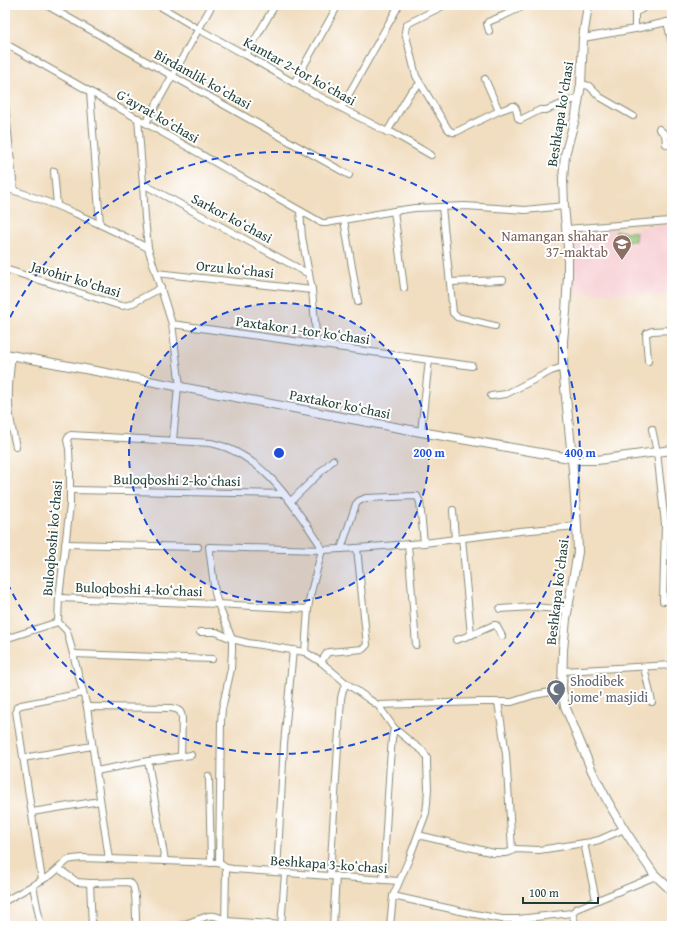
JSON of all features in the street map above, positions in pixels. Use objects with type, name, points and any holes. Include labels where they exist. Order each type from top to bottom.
[{"type":"street","name":"Birdamlik koʻchasi","points":[[46,5],[349,175]]},
{"type":"street","name":"Kamtar 2-tor koʻchasi","points":[[158,5],[294,83],[387,132],[393,133],[432,155]]},
{"type":"street","points":[[146,123],[212,5]]},
{"type":"street","points":[[246,55],[274,5]]},
{"type":"street","points":[[294,83],[338,5]]},
{"type":"street","points":[[341,108],[399,5]]},
{"type":"street","points":[[442,5],[441,7],[409,23],[404,32],[416,76],[451,132],[454,133],[499,111],[513,106],[515,106],[518,118],[520,120],[540,110],[546,110],[578,98]]},
{"type":"street","points":[[489,31],[487,25],[488,22],[526,5]]},
{"type":"street","name":"Beshkapa ko'chasi","points":[[588,5],[583,38],[581,84],[576,115],[565,155],[564,166],[564,206],[568,247],[568,275],[563,340],[563,367],[572,458],[578,552],[563,650],[562,690],[565,706],[589,764],[608,802],[645,861],[656,876],[672,891]]},
{"type":"street","points":[[635,29],[635,13],[642,10],[646,5]]},
{"type":"street","points":[[583,38],[670,22],[672,43]]},
{"type":"street","name":"Gʻayrat koʻchasi","points":[[5,44],[322,222],[326,223],[415,208],[465,206],[525,210],[564,206]]},
{"type":"street","points":[[485,79],[499,111]]},
{"type":"street","points":[[387,132],[410,93],[420,84]]},
{"type":"street","points":[[581,84],[590,86],[600,97],[632,116]]},
{"type":"street","points":[[90,92],[100,224]]},
{"type":"street","points":[[5,105],[14,190]]},
{"type":"street","points":[[138,118],[148,248],[172,324],[179,387],[174,440],[219,445],[235,452],[255,464],[268,474],[291,501],[319,543],[322,550],[310,596],[305,652]]},
{"type":"street","points":[[659,129],[665,134],[666,144],[672,145]]},
{"type":"street","points":[[54,171],[57,205]]},
{"type":"street","name":"Sarkor koʻchasi","points":[[143,184],[309,274]]},
{"type":"street","points":[[5,188],[57,205],[148,248]]},
{"type":"street","points":[[442,207],[453,313],[457,317],[495,326]]},
{"type":"street","points":[[300,211],[302,237],[312,290],[318,344]]},
{"type":"street","points":[[394,211],[404,288]]},
{"type":"street","points":[[344,220],[358,302]]},
{"type":"street","points":[[566,229],[672,222]]},
{"type":"street","name":"Javohir ko'chasi","points":[[5,269],[121,306],[129,305],[161,288]]},
{"type":"street","name":"Orzu koʻchasi","points":[[156,273],[312,290]]},
{"type":"street","points":[[450,282],[503,280]]},
{"type":"street","name":"Paxtakor 1-tor koʻchasi","points":[[172,324],[472,366]]},
{"type":"street","points":[[648,361],[647,333],[672,330]]},
{"type":"street","points":[[8,355],[10,366],[9,404],[16,448]]},
{"type":"street","name":"Paxtakor koʻchasi","points":[[8,355],[421,432],[581,460],[597,460],[672,450]]},
{"type":"street","points":[[421,432],[429,360]]},
{"type":"street","points":[[491,396],[506,394],[551,371],[563,367]]},
{"type":"street","points":[[652,429],[657,452],[665,524],[663,601],[672,600]]},
{"type":"street","name":"Buloqboshi koʻchasi","points":[[58,622],[59,598],[70,505],[70,463],[67,440],[69,436],[174,440]]},
{"type":"street","points":[[291,501],[333,460]]},
{"type":"street","name":"Buloqboshi 2-koʻchasi","points":[[70,490],[284,494]]},
{"type":"street","points":[[341,549],[356,504],[359,500],[366,498],[418,496],[420,502],[424,543]]},
{"type":"street","points":[[453,510],[455,539]]},
{"type":"street","points":[[219,863],[221,722],[222,709],[231,669],[232,639],[215,593],[209,547],[322,550],[341,549],[424,543],[520,531],[577,526]]},
{"type":"street","points":[[462,538],[471,635]]},
{"type":"street","points":[[65,544],[198,547]]},
{"type":"street","points":[[408,544],[416,645]]},
{"type":"street","points":[[321,662],[329,652],[363,649],[367,646],[357,548]]},
{"type":"street","name":"Buloqboshi 4-koʻchasi","points":[[59,598],[308,609]]},
{"type":"street","points":[[500,609],[534,607],[568,610]]},
{"type":"street","points":[[5,639],[58,622],[67,631],[87,707],[109,859]]},
{"type":"street","points":[[456,640],[494,625],[502,636]]},
{"type":"street","name":"Beshkapa 3-koʻchasi","points":[[200,632],[216,632],[232,639],[248,643],[305,652],[321,662],[346,683],[378,704],[394,728],[412,744],[423,751],[427,758],[427,802],[424,819],[399,881],[226,868]]},
{"type":"street","points":[[277,872],[284,744],[293,650]]},
{"type":"street","points":[[74,654],[212,659]]},
{"type":"street","points":[[563,671],[672,665]]},
{"type":"street","points":[[644,667],[652,702]]},
{"type":"street","points":[[333,926],[333,876],[341,698],[346,683]]},
{"type":"street","points":[[378,704],[512,702],[534,695],[562,690]]},
{"type":"street","points":[[42,880],[16,711],[17,707],[21,705],[84,693]]},
{"type":"street","points":[[498,702],[506,754],[512,850]]},
{"type":"street","points":[[87,707],[171,708],[179,710],[182,713],[181,756]]},
{"type":"street","points":[[383,880],[390,762],[394,728]]},
{"type":"street","points":[[23,758],[92,746]]},
{"type":"street","points":[[96,771],[148,761],[191,755]]},
{"type":"street","points":[[148,761],[165,861]]},
{"type":"street","points":[[208,776],[211,863]]},
{"type":"street","points":[[32,812],[100,801]]},
{"type":"street","points":[[418,835],[494,853],[509,852],[512,850],[539,850],[584,843],[599,840],[624,829]]},
{"type":"street","points":[[584,843],[596,900]]},
{"type":"street","points":[[5,901],[51,875],[65,862],[73,859],[219,863],[226,868],[226,923]]},
{"type":"street","points":[[59,869],[77,882],[128,882],[132,884],[134,886],[135,893],[136,926]]},
{"type":"street","points":[[281,925],[285,873]]},
{"type":"street","points":[[393,896],[469,913],[502,919],[518,919],[572,913],[576,909],[596,900],[656,876]]},
{"type":"street","points":[[390,926],[393,896],[399,881]]},
{"type":"street","points":[[90,883],[92,926]]},
{"type":"street","points":[[33,886],[41,926]]},
{"type":"street","points":[[572,913],[576,926]]},
{"type":"street","points":[[179,926],[212,915],[219,917],[226,923],[297,926]]},
{"type":"shaded area","name":"Namangan shahar 37-maktab","points":[[671,225],[671,295],[573,292],[573,231],[641,229],[642,226]]},
{"type":"green space","points":[[616,231],[636,232],[635,241],[616,240]]},
{"type":"place","name":"Namangan shahar 37-maktab","points":[[622,261]]},
{"type":"place","name":"Shodibek jome' masjidi","points":[[556,706]]}]
